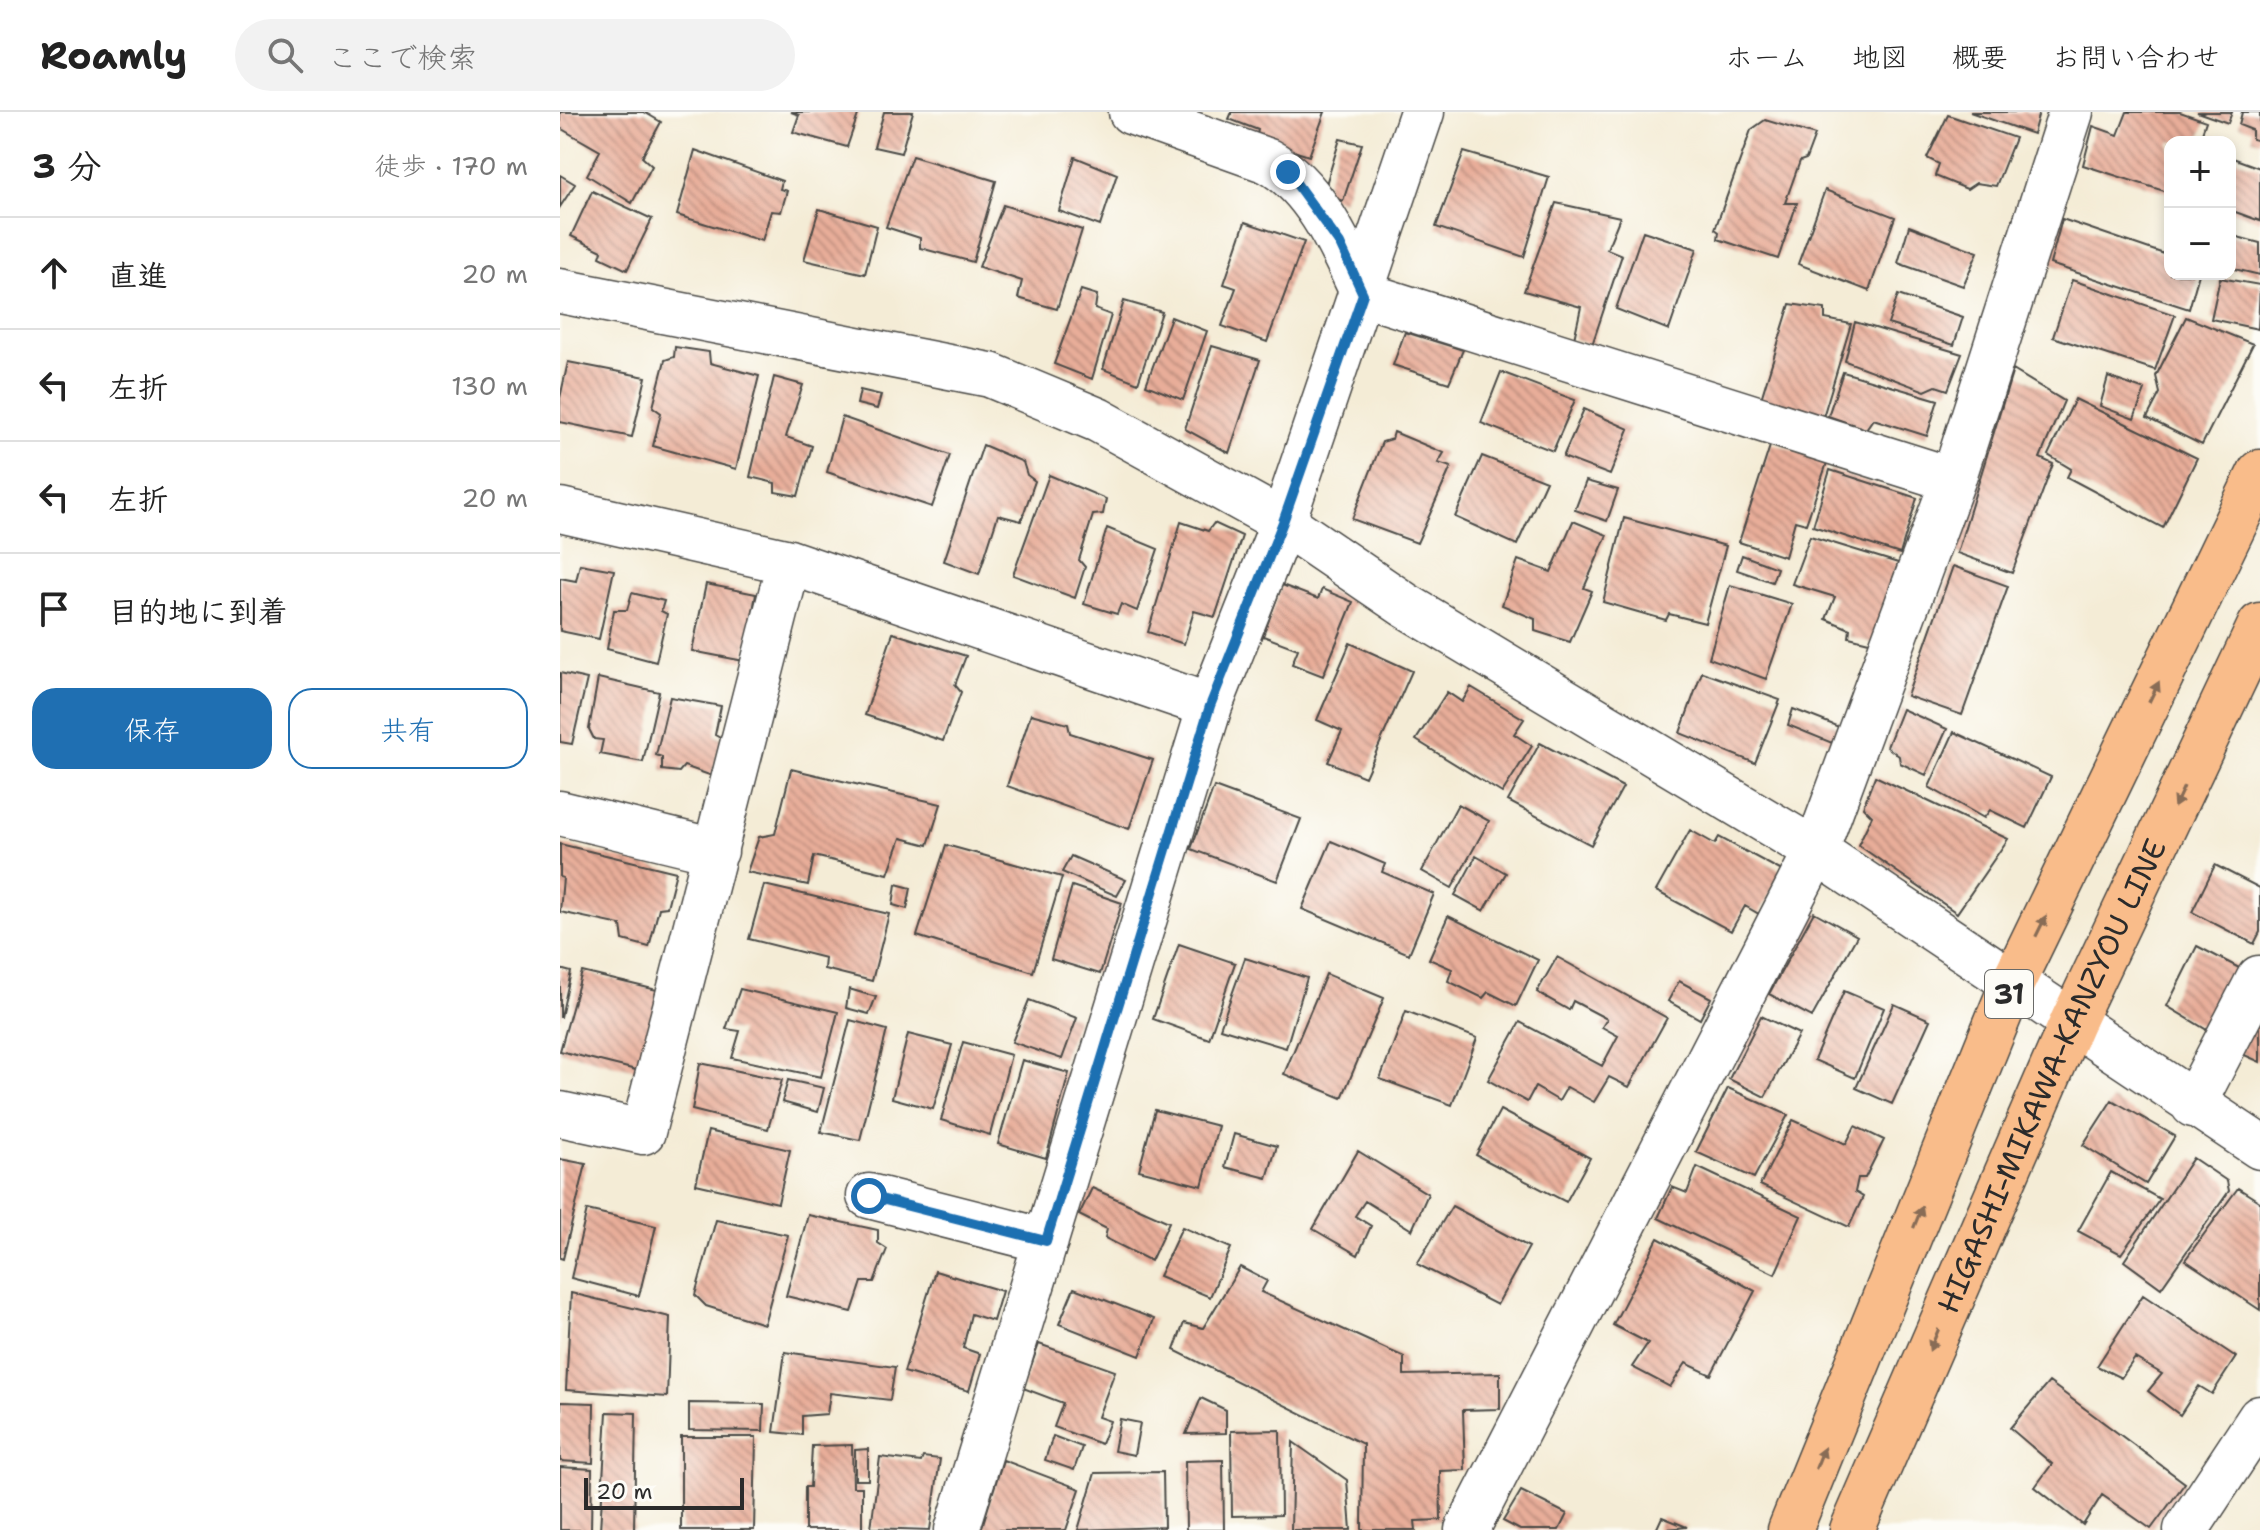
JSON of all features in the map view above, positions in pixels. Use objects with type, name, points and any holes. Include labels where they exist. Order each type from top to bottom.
[{"type":"main road","name":"HIGASHI-MIKAWA-KANZYOU LINE","points":[[1790,1530],[2013,982],[2260,472]]},
{"type":"main road","name":"HIGASHI-MIKAWA-KANZYOU LINE","points":[[1852,1530],[2072,1022],[2260,625]]},
{"type":"street","points":[[1131,112],[1268,161],[1288,172],[1340,244],[1363,294],[1953,480]]},
{"type":"street","points":[[957,1530],[1210,706],[1283,522],[1363,294],[1422,112]]},
{"type":"street","points":[[1467,1530],[1816,851],[1953,480],[2071,112]]},
{"type":"street","points":[[560,291],[990,375],[1098,420],[1283,522],[1405,605],[1816,851],[2260,1147]]},
{"type":"street","points":[[560,510],[789,562],[1210,706]]},
{"type":"street","points":[[560,1114],[643,1132],[789,562]]},
{"type":"street","points":[[560,813],[716,851]]},
{"type":"street","points":[[2193,1105],[2259,978]]},
{"type":"street","points":[[869,1196],[1046,1241]]},
{"type":"street","points":[[2186,1530],[2260,1418]]},
{"type":"building","points":[[560,112],[644,112],[661,122],[642,157],[652,166],[632,203],[587,175],[600,151],[560,128]]},
{"type":"building","points":[[791,112],[859,112],[847,147],[793,132],[799,115]]},
{"type":"building","points":[[884,112],[913,112],[901,153],[874,147]]},
{"type":"building","points":[[1232,112],[1325,112],[1309,156],[1256,139],[1258,130],[1229,119]]},
{"type":"building","points":[[1970,112],[2039,112],[2033,134]]},
{"type":"building","points":[[2127,112],[2180,112],[2206,121],[2201,136],[2164,136],[2164,191],[2083,165],[2093,126],[2118,135]]},
{"type":"building","points":[[2197,112],[2232,112],[2228,123]]},
{"type":"building","points":[[2242,112],[2260,112],[2260,141],[2252,139],[2252,130],[2239,125]]},
{"type":"building","points":[[1948,115],[2015,138],[1996,186],[1976,183],[1967,189],[1935,176],[1939,164],[1927,158]]},
{"type":"building","points":[[1765,120],[1815,135],[1806,159],[1800,161],[1785,203],[1797,203],[1778,259],[1718,239],[1719,232],[1715,229],[1751,130]]},
{"type":"building","points":[[1340,139],[1362,144],[1343,201],[1323,194]]},
{"type":"building","points":[[695,150],[782,181],[780,189],[787,191],[781,212],[771,211],[762,241],[677,215]]},
{"type":"building","points":[[1464,152],[1549,177],[1524,257],[1436,227]]},
{"type":"building","points":[[912,156],[996,181],[973,262],[920,248],[920,238],[886,227]]},
{"type":"building","points":[[1075,157],[1117,174],[1100,226],[1059,211]]},
{"type":"building","points":[[2236,159],[2260,168],[2260,221],[2236,212]]},
{"type":"building","points":[[560,175],[575,184],[560,207]]},
{"type":"building","points":[[1825,190],[1895,217],[1869,291],[1798,264]]},
{"type":"building","points":[[592,191],[652,219],[627,270],[600,257],[602,251],[571,236]]},
{"type":"building","points":[[1556,203],[1620,217],[1607,249],[1622,255],[1592,345],[1574,339],[1581,307],[1524,291]]},
{"type":"building","points":[[1003,205],[1082,230],[1057,309],[1018,298],[1022,281],[979,267]]},
{"type":"building","points":[[819,209],[877,226],[865,274],[804,260]]},
{"type":"building","points":[[2062,219],[2164,254],[2164,280],[2197,280],[2189,309],[2050,264]]},
{"type":"building","points":[[1245,222],[1304,242],[1267,342],[1222,326],[1236,288],[1224,284]]},
{"type":"building","points":[[1909,226],[1978,252],[1963,286],[1898,263]]},
{"type":"building","points":[[1643,231],[1697,249],[1669,330],[1616,309]]},
{"type":"building","points":[[2236,237],[2260,243],[2260,275],[2236,269]]},
{"type":"building","points":[[2072,280],[2175,315],[2155,370],[2053,337]]},
{"type":"building","points":[[2220,280],[2260,285],[2258,329],[2211,319]]},
{"type":"building","points":[[1081,290],[1097,295],[1095,309],[1111,315],[1092,379],[1054,364]]},
{"type":"building","points":[[1898,295],[1963,317],[1954,345],[1888,324]]},
{"type":"building","points":[[1124,301],[1162,312],[1138,383],[1103,369]]},
{"type":"building","points":[[1790,304],[1825,309],[1825,319],[1851,324],[1823,417],[1761,399]]},
{"type":"building","points":[[1171,317],[1207,331],[1183,400],[1146,385]]},
{"type":"building","points":[[2186,317],[2253,344],[2202,445],[2147,418],[2160,393],[2156,376]]},
{"type":"building","points":[[1855,322],[1962,354],[1948,390],[1936,386],[1925,391],[1845,361]]},
{"type":"building","points":[[1405,332],[1463,350],[1449,383],[1393,365]]},
{"type":"building","points":[[1212,346],[1260,360],[1229,453],[1185,429]]},
{"type":"building","points":[[675,347],[709,352],[710,363],[759,376],[736,469],[653,446],[661,413],[653,407],[665,360],[674,357]]},
{"type":"building","points":[[568,362],[646,377],[632,437],[560,422],[560,398]]},
{"type":"building","points":[[2013,370],[2064,401],[2040,458],[2053,464],[2012,573],[1957,553]]},
{"type":"building","points":[[1501,372],[1575,400],[1553,451],[1481,423]]},
{"type":"building","points":[[1843,372],[1938,400],[1927,436],[1873,419],[1866,429],[1828,416]]},
{"type":"building","points":[[774,377],[803,385],[786,437],[812,446],[798,496],[775,492],[775,483],[750,477]]},
{"type":"building","points":[[2108,377],[2145,390],[2134,419],[2100,406]]},
{"type":"building","points":[[860,390],[881,395],[877,409],[857,404]]},
{"type":"building","points":[[2075,399],[2197,458],[2163,528],[2067,477],[2071,469],[2048,455]]},
{"type":"building","points":[[1584,409],[1629,429],[1610,475],[1563,457]]},
{"type":"building","points":[[842,417],[950,455],[932,507],[827,472]]},
{"type":"building","points":[[1394,432],[1444,453],[1438,463],[1451,467],[1417,543],[1352,519],[1382,442],[1392,439]]},
{"type":"building","points":[[1771,443],[1828,460],[1806,524],[1795,521],[1785,557],[1739,542]]},
{"type":"building","points":[[983,445],[1023,462],[1027,475],[1035,481],[1021,521],[998,515],[979,574],[944,561]]},
{"type":"building","points":[[1482,456],[1546,481],[1517,545],[1455,517]]},
{"type":"building","points":[[1830,470],[1917,498],[1900,554],[1813,526]]},
{"type":"building","points":[[1049,475],[1106,499],[1103,514],[1093,515],[1079,560],[1085,567],[1075,598],[1013,575]]},
{"type":"building","points":[[1586,481],[1618,490],[1607,521],[1575,510]]},
{"type":"building","points":[[1624,518],[1726,546],[1705,623],[1669,614],[1666,620],[1603,602]]},
{"type":"building","points":[[1573,521],[1607,535],[1584,588],[1592,591],[1570,642],[1535,631],[1535,619],[1502,605],[1518,560],[1551,572]]},
{"type":"building","points":[[1181,522],[1208,531],[1214,523],[1242,536],[1215,617],[1194,611],[1184,644],[1148,632]]},
{"type":"building","points":[[1107,528],[1158,549],[1137,611],[1121,604],[1117,614],[1084,604]]},
{"type":"building","points":[[1810,536],[1898,563],[1873,643],[1849,637],[1850,629],[1826,619],[1835,597],[1792,584]]},
{"type":"building","points":[[1742,555],[1777,568],[1772,582],[1737,570]]},
{"type":"building","points":[[580,564],[614,570],[599,639],[560,631],[560,578],[576,581]]},
{"type":"building","points":[[1953,566],[2008,586],[1962,715],[1907,696]]},
{"type":"building","points":[[706,584],[756,594],[744,661],[692,651]]},
{"type":"building","points":[[1282,585],[1318,599],[1322,589],[1353,602],[1323,676],[1292,664],[1298,649],[1263,636]]},
{"type":"building","points":[[1730,585],[1792,604],[1766,679],[1709,658]]},
{"type":"building","points":[[632,593],[664,601],[661,611],[667,614],[656,662],[607,649],[614,610],[627,610]]},
{"type":"building","points":[[893,633],[966,656],[955,685],[961,692],[943,741],[865,715]]},
{"type":"building","points":[[1350,643],[1412,671],[1365,777],[1328,762],[1342,731],[1317,720]]},
{"type":"building","points":[[1702,672],[1780,700],[1755,763],[1680,733]]},
{"type":"building","points":[[560,673],[587,679],[572,744],[560,742]]},
{"type":"building","points":[[598,678],[659,692],[643,762],[600,754],[603,740],[594,739],[589,729]]},
{"type":"building","points":[[1471,687],[1524,719],[1514,734],[1532,746],[1502,793],[1416,740],[1447,692],[1462,702]]},
{"type":"building","points":[[670,697],[721,706],[715,735],[722,739],[712,776],[684,766],[679,772],[662,770],[662,757],[656,755]]},
{"type":"building","points":[[1793,709],[1839,727],[1832,743],[1788,725]]},
{"type":"building","points":[[1902,709],[1947,729],[1926,775],[1900,763],[1899,756],[1887,747]]},
{"type":"building","points":[[1031,714],[1068,724],[1070,733],[1153,760],[1129,829],[1007,786]]},
{"type":"building","points":[[1954,732],[2051,777],[2027,828],[1990,810],[1984,818],[1929,787]]},
{"type":"building","points":[[1540,743],[1623,787],[1591,845],[1508,801]]},
{"type":"building","points":[[791,769],[941,804],[928,845],[901,838],[888,874],[814,856],[808,885],[747,872],[759,837],[775,834]]},
{"type":"building","points":[[1875,776],[2008,839],[1957,913],[1858,845],[1872,816],[1863,807]]},
{"type":"building","points":[[1214,787],[1301,819],[1277,881],[1191,849]]},
{"type":"building","points":[[1458,804],[1489,821],[1452,888],[1422,871]]},
{"type":"building","points":[[1690,830],[1715,844],[1719,837],[1782,871],[1759,914],[1745,906],[1731,931],[1656,891]]},
{"type":"building","points":[[1331,841],[1385,864],[1382,872],[1434,894],[1409,954],[1302,909]]},
{"type":"building","points":[[560,844],[676,872],[667,907],[659,908],[649,947],[623,940],[621,925],[560,912],[563,878],[560,877]]},
{"type":"building","points":[[946,845],[1062,877],[1033,972],[917,936]]},
{"type":"building","points":[[1071,856],[1126,880],[1117,896],[1062,872]]},
{"type":"building","points":[[1476,856],[1506,873],[1484,911],[1455,895]]},
{"type":"building","points":[[2215,865],[2260,888],[2260,932],[2254,944],[2192,912]]},
{"type":"building","points":[[896,884],[911,888],[907,909],[893,905]]},
{"type":"building","points":[[764,885],[889,914],[872,981],[824,969],[825,958],[749,939]]},
{"type":"building","points":[[1072,886],[1122,903],[1100,974],[1051,959]]},
{"type":"building","points":[[1814,912],[1857,936],[1812,1017],[1769,994]]},
{"type":"building","points":[[1448,916],[1538,960],[1516,1006],[1488,992],[1483,998],[1448,981],[1452,969],[1429,959]]},
{"type":"building","points":[[1179,944],[1235,963],[1209,1039],[1153,1019]]},
{"type":"building","points":[[2197,946],[2243,970],[2212,1033],[2167,1006]]},
{"type":"building","points":[[1557,957],[1667,1018],[1629,1087],[1609,1077],[1594,1102],[1567,1087],[1559,1101],[1535,1087],[1527,1102],[1488,1080],[1520,1022],[1602,1066],[1618,1036],[1602,1027],[1607,1019],[1573,1001],[1569,1010],[1537,992]]},
{"type":"building","points":[[1245,958],[1307,978],[1286,1048],[1220,1028]]},
{"type":"building","points":[[560,969],[571,972],[561,1017],[560,1017]]},
{"type":"building","points":[[582,972],[661,991],[640,1071],[560,1051]]},
{"type":"building","points":[[1326,974],[1384,998],[1342,1098],[1284,1074]]},
{"type":"building","points":[[1679,981],[1711,998],[1700,1019],[1668,1001]]},
{"type":"building","points":[[740,989],[838,1012],[821,1077],[732,1058],[740,1031],[726,1029]]},
{"type":"building","points":[[849,989],[876,997],[869,1014],[846,1008]]},
{"type":"building","points":[[1844,991],[1884,1008],[1855,1078],[1814,1060]]},
{"type":"building","points":[[1029,1000],[1077,1018],[1062,1059],[1012,1042]]},
{"type":"building","points":[[1894,1004],[1930,1020],[1892,1104],[1856,1088]]},
{"type":"building","points":[[1406,1011],[1477,1038],[1452,1105],[1380,1079]]},
{"type":"building","points":[[2260,1013],[2260,1062],[2240,1053]]},
{"type":"building","points":[[1761,1016],[1799,1034],[1765,1097],[1729,1079]]},
{"type":"building","points":[[850,1020],[887,1030],[860,1140],[821,1132]]},
{"type":"building","points":[[908,1034],[952,1045],[933,1109],[892,1098]]},
{"type":"building","points":[[963,1042],[1011,1055],[990,1135],[941,1120]]},
{"type":"building","points":[[1022,1060],[1069,1073],[1046,1158],[998,1144]]},
{"type":"building","points":[[700,1063],[782,1080],[768,1129],[692,1110]]},
{"type":"building","points":[[788,1080],[824,1088],[818,1112],[782,1102]]},
{"type":"building","points":[[1728,1088],[1788,1115],[1754,1178],[1696,1152]]},
{"type":"building","points":[[2112,1100],[2175,1136],[2146,1184],[2083,1145]]},
{"type":"building","points":[[1155,1110],[1218,1126],[1202,1186],[1139,1170]]},
{"type":"building","points":[[1500,1110],[1590,1158],[1566,1202],[1476,1155]]},
{"type":"building","points":[[1793,1120],[1846,1144],[1855,1126],[1884,1140],[1865,1178],[1858,1178],[1855,1192],[1863,1197],[1849,1227],[1760,1185]]},
{"type":"building","points":[[708,1131],[790,1150],[778,1203],[696,1184]]},
{"type":"building","points":[[1234,1134],[1277,1146],[1267,1178],[1225,1167]]},
{"type":"building","points":[[1358,1151],[1428,1194],[1412,1230],[1365,1201],[1355,1216],[1371,1226],[1358,1255],[1313,1229]]},
{"type":"building","points":[[2193,1158],[2227,1181],[2229,1191],[2161,1288],[2124,1261]]},
{"type":"building","points":[[560,1159],[586,1164],[563,1259],[560,1258]]},
{"type":"building","points":[[1697,1167],[1801,1216],[1775,1274],[1658,1218],[1672,1187],[1687,1193]]},
{"type":"building","points":[[2111,1172],[2160,1199],[2121,1254],[2078,1231]]},
{"type":"building","points":[[1092,1188],[1169,1222],[1151,1261],[1105,1238],[1107,1229],[1079,1215]]},
{"type":"building","points":[[2238,1188],[2260,1202],[2260,1310],[2185,1260]]},
{"type":"building","points":[[1452,1206],[1529,1247],[1497,1305],[1417,1264]]},
{"type":"building","points":[[587,1210],[656,1226],[639,1296],[571,1278]]},
{"type":"building","points":[[808,1215],[878,1230],[878,1243],[887,1249],[874,1282],[862,1282],[852,1312],[786,1296]]},
{"type":"building","points":[[716,1220],[788,1235],[764,1324],[706,1306],[695,1295]]},
{"type":"building","points":[[1182,1227],[1231,1248],[1210,1297],[1159,1276]]},
{"type":"building","points":[[1658,1238],[1755,1291],[1711,1375],[1686,1363],[1670,1387],[1632,1367],[1648,1343],[1613,1325]]},
{"type":"building","points":[[1240,1267],[1267,1281],[1261,1292],[1404,1357],[1404,1375],[1500,1373],[1500,1409],[1463,1410],[1465,1470],[1440,1471],[1441,1520],[1415,1521],[1416,1530],[1362,1530],[1363,1444],[1174,1350],[1184,1323],[1203,1328]]},
{"type":"building","points":[[935,1271],[1002,1291],[993,1321],[971,1314],[963,1348],[980,1354],[969,1391],[904,1372]]},
{"type":"building","points":[[1074,1288],[1154,1319],[1140,1356],[1059,1324]]},
{"type":"building","points":[[571,1293],[670,1317],[667,1397],[566,1390]]},
{"type":"building","points":[[2143,1295],[2236,1357],[2212,1394],[2199,1386],[2180,1415],[2148,1391],[2162,1374],[2135,1358],[2121,1378],[2097,1366]]},
{"type":"building","points":[[1039,1344],[1115,1371],[1098,1417],[1110,1421],[1101,1444],[1054,1427],[1063,1403],[1023,1388]]},
{"type":"building","points":[[785,1352],[895,1367],[890,1400],[830,1393],[827,1414],[802,1416],[802,1435],[774,1432]]},
{"type":"building","points":[[2049,1382],[2185,1483],[2151,1529],[2102,1495],[2083,1525],[2035,1487],[2052,1464],[2010,1428]]},
{"type":"building","points":[[1201,1398],[1226,1410],[1226,1433],[1186,1434]]},
{"type":"building","points":[[561,1402],[594,1403],[593,1463],[560,1461]]},
{"type":"building","points":[[689,1403],[764,1404],[763,1431],[689,1430]]},
{"type":"building","points":[[607,1412],[636,1413],[634,1530],[600,1530]]},
{"type":"building","points":[[1120,1419],[1140,1423],[1134,1455],[1114,1451]]},
{"type":"building","points":[[1280,1430],[1281,1515],[1232,1516],[1231,1431]]},
{"type":"building","points":[[1053,1436],[1082,1447],[1074,1470],[1045,1460]]},
{"type":"building","points":[[681,1437],[756,1437],[754,1530],[681,1530]]},
{"type":"building","points":[[1293,1442],[1347,1480],[1351,1530],[1291,1530]]},
{"type":"building","points":[[852,1445],[853,1487],[862,1487],[862,1530],[805,1530],[805,1487],[810,1487],[812,1446]]},
{"type":"building","points":[[868,1449],[868,1480],[855,1480],[855,1450]]},
{"type":"building","points":[[880,1457],[921,1462],[923,1457],[940,1459],[930,1530],[871,1528]]},
{"type":"building","points":[[1003,1460],[1080,1489],[1066,1530],[981,1530]]},
{"type":"building","points":[[1223,1460],[1224,1530],[1186,1530],[1185,1461]]},
{"type":"building","points":[[560,1467],[592,1469],[591,1530],[560,1530]]},
{"type":"building","points":[[1163,1472],[1164,1527],[1078,1530],[1095,1473]]},
{"type":"building","points":[[1521,1491],[1567,1514],[1559,1530],[1520,1530],[1503,1521]]},
{"type":"building","points":[[1662,1517],[1687,1527],[1656,1530]]},
{"type":"route","points":[[869,1196],[1046,1241],[1210,706],[1283,522],[1363,294],[1340,244],[1288,172]]}]
